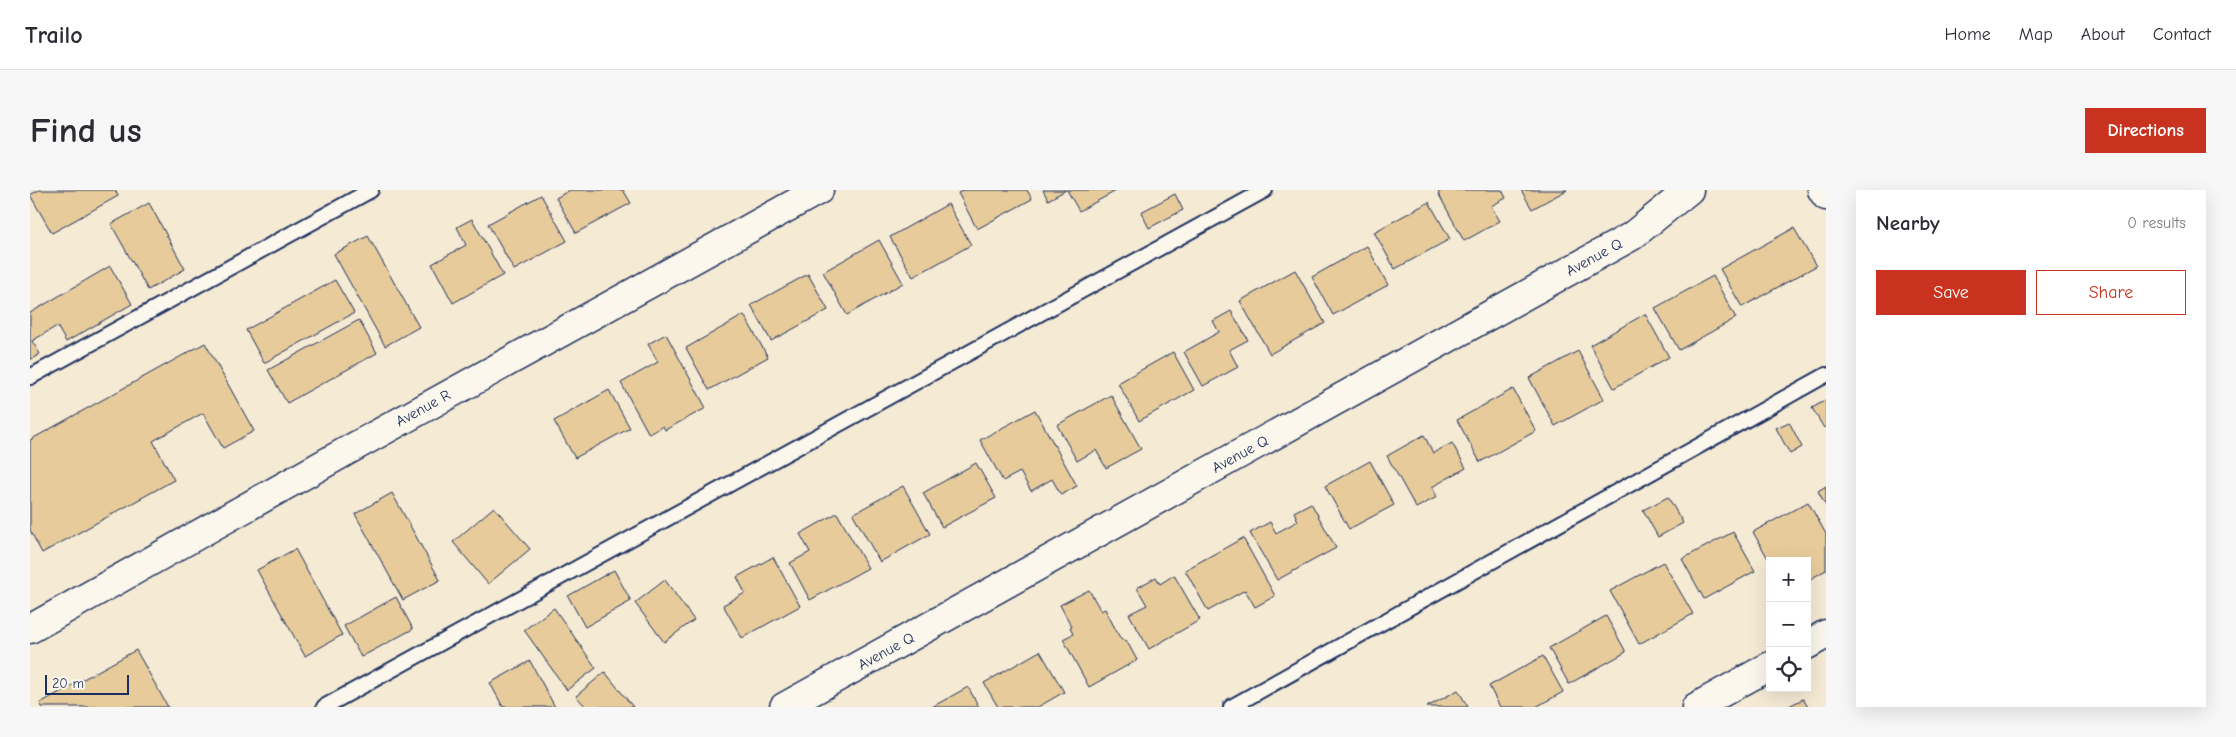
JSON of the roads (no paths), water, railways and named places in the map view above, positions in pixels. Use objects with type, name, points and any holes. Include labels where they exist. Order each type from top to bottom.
[{"type":"street","name":"Avenue R","points":[[30,630],[352,448],[819,190]]},
{"type":"street","name":"Avenue Q","points":[[784,707],[1632,236],[1689,190]]},
{"type":"street","points":[[1822,190],[1826,196]]},
{"type":"street","points":[[1811,643],[1826,634]]},
{"type":"street","points":[[1696,707],[1766,668]]},
{"type":"lane","points":[[30,378],[372,190]]},
{"type":"lane","points":[[324,707],[1265,190]]},
{"type":"lane","points":[[1231,707],[1826,375]]}]
